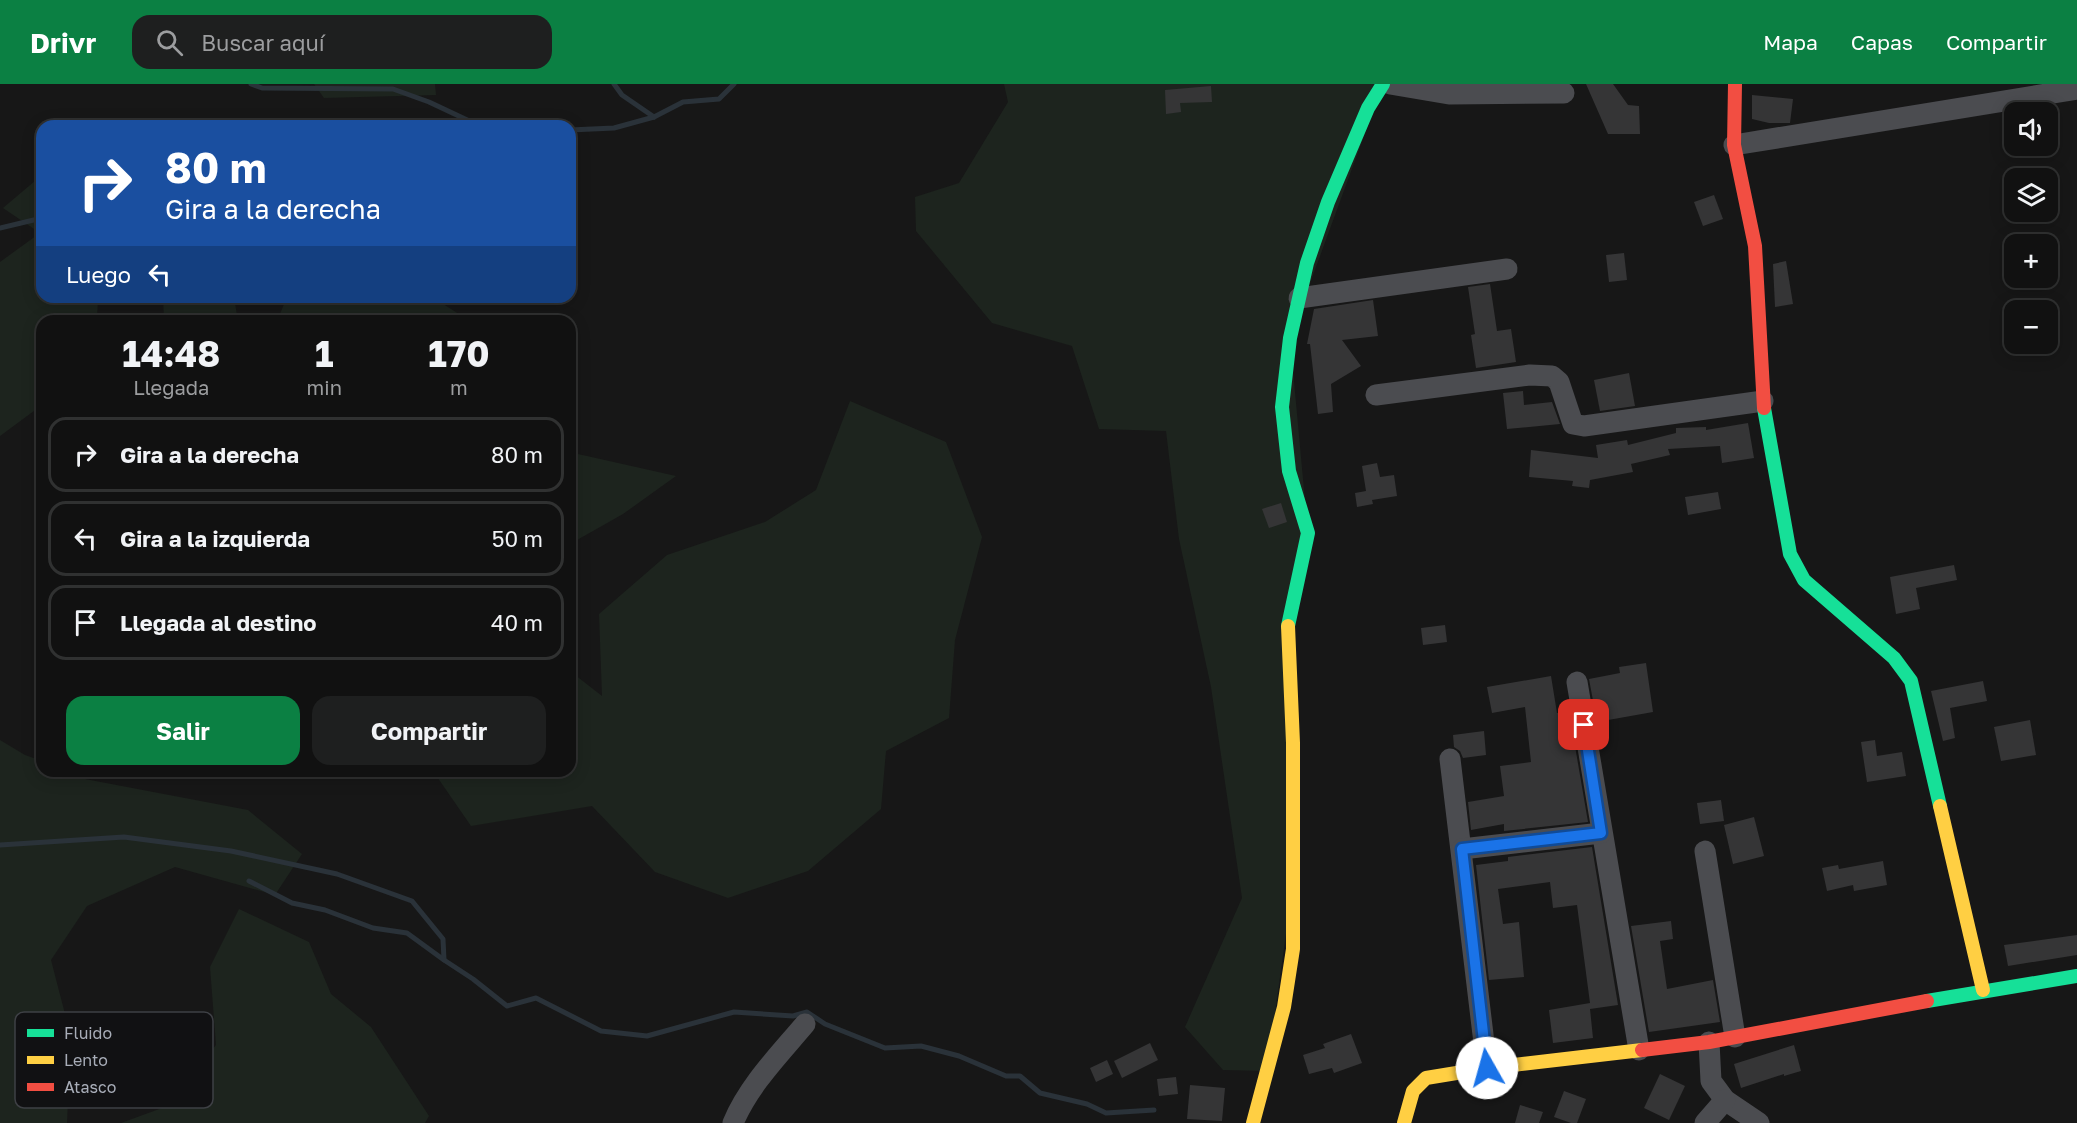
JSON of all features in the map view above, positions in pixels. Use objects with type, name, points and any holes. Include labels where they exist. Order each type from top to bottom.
[{"type":"street","points":[[1253,1123],[1284,1007],[1293,949],[1293,743],[1288,628],[1308,533],[1289,471],[1282,407],[1290,338],[1307,263],[1328,202],[1368,108],[1383,84]]},
{"type":"street","points":[[1390,84],[1449,93],[1564,93]]},
{"type":"street","points":[[1735,84],[1734,145],[1755,246],[1763,401],[1790,554],[1804,580],[1894,658],[1911,681],[1983,990]]},
{"type":"street","points":[[1734,145],[2077,89]]},
{"type":"street","points":[[1299,298],[1507,269]]},
{"type":"street","points":[[1376,395],[1530,375],[1552,376],[1559,382],[1573,424],[1584,426],[1763,401]]},
{"type":"street","points":[[1577,682],[1639,1050]]},
{"type":"street","points":[[1450,759],[1487,1068]]},
{"type":"street","points":[[1462,849],[1601,833]]},
{"type":"street","points":[[1706,851],[1735,1037]]},
{"type":"street","points":[[1404,1123],[1413,1090],[1418,1082],[1426,1078],[1487,1068],[1709,1042],[1983,990],[2077,976]]},
{"type":"street","points":[[733,1123],[740,1107],[760,1077],[805,1024]]},
{"type":"street","points":[[1709,1042],[1711,1081],[1725,1100],[1759,1123]]},
{"type":"street","points":[[1705,1123],[1725,1100]]},
{"type":"shaded area","points":[[314,84],[435,84],[436,95],[324,98]]},
{"type":"shaded area","points":[[1004,84],[1383,84],[1290,338],[1308,533],[1288,628],[1294,876],[1267,1071],[1223,1070],[1185,1027],[1242,898],[1211,687],[1179,539],[1166,431],[1099,429],[1072,346],[992,323],[916,231],[915,197],[959,183],[1008,102]]},
{"type":"shaded area","points":[[36,180],[36,230],[3,208]]},
{"type":"shaded area","points":[[36,236],[36,303],[98,303],[97,315],[36,315],[36,409],[0,436],[0,262]]},
{"type":"shaded area","points":[[163,303],[235,303],[237,315],[164,315]]},
{"type":"shaded area","points":[[284,303],[442,303],[460,315],[280,315]]},
{"type":"shaded area","points":[[850,401],[946,442],[982,537],[955,640],[949,718],[886,751],[881,809],[808,871],[728,898],[655,872],[592,806],[471,826],[437,777],[576,777],[576,676],[602,696],[599,614],[667,555],[765,522],[816,490]]},
{"type":"shaded area","points":[[576,448],[578,454],[676,476],[623,514],[576,541]]},
{"type":"shaded area","points":[[0,740],[36,759],[36,777],[80,777],[248,810],[302,854],[275,895],[175,867],[87,906],[51,960],[65,1012],[15,1012],[15,1108],[68,1108],[67,1123],[0,1123]]},
{"type":"shaded area","points":[[239,909],[309,942],[331,994],[371,1027],[429,1116],[425,1123],[121,1123],[162,1108],[213,1108],[213,1048],[216,1045],[210,967]]},
{"type":"building","points":[[1586,84],[1613,84],[1628,105],[1639,106],[1640,134],[1608,134]]},
{"type":"building","points":[[1211,86],[1212,102],[1180,103],[1181,112],[1166,114],[1165,90]]},
{"type":"building","points":[[1752,95],[1793,99],[1790,123],[1769,123],[1752,119]]},
{"type":"building","points":[[1714,195],[1723,219],[1703,226],[1694,202]]},
{"type":"building","points":[[1624,253],[1627,280],[1609,282],[1606,255]]},
{"type":"building","points":[[1786,261],[1793,304],[1775,307],[1773,264]]},
{"type":"building","points":[[1490,284],[1497,331],[1511,329],[1516,362],[1476,368],[1471,335],[1475,334],[1468,287]]},
{"type":"building","points":[[1373,300],[1378,336],[1342,340],[1361,366],[1331,384],[1333,412],[1318,414],[1310,344],[1307,344],[1314,309]]},
{"type":"building","points":[[1629,373],[1635,406],[1600,411],[1594,380]]},
{"type":"building","points":[[1523,391],[1524,405],[1552,402],[1560,424],[1507,429],[1503,393]]},
{"type":"building","points":[[1748,423],[1754,458],[1722,463],[1720,446],[1668,449],[1670,455],[1631,464],[1633,472],[1590,480],[1589,488],[1572,486],[1573,481],[1529,477],[1531,450],[1598,458],[1596,445],[1627,440],[1628,445],[1676,433],[1676,428],[1706,427],[1706,430]]},
{"type":"building","points":[[1377,463],[1380,477],[1394,475],[1397,496],[1372,500],[1373,504],[1357,507],[1355,493],[1366,491],[1362,466]]},
{"type":"building","points":[[1718,492],[1721,509],[1688,515],[1685,497]]},
{"type":"building","points":[[1281,503],[1287,522],[1269,528],[1262,509]]},
{"type":"building","points":[[1954,565],[1957,580],[1916,588],[1920,609],[1896,614],[1890,577]]},
{"type":"building","points":[[1445,625],[1447,642],[1423,645],[1421,628]]},
{"type":"building","points":[[1646,663],[1653,712],[1597,722],[1589,679],[1620,673],[1619,667]]},
{"type":"building","points":[[1551,676],[1557,713],[1569,711],[1588,822],[1504,831],[1504,824],[1471,830],[1468,802],[1504,796],[1500,766],[1531,762],[1525,707],[1492,713],[1487,687]]},
{"type":"building","points":[[1983,681],[1987,701],[1950,708],[1955,738],[1943,741],[1931,691]]},
{"type":"building","points":[[2030,720],[2036,755],[2001,761],[1994,727]]},
{"type":"building","points":[[1484,731],[1486,755],[1463,758],[1460,751],[1454,747],[1453,735]]},
{"type":"building","points":[[1875,740],[1877,756],[1902,752],[1906,776],[1867,782],[1861,742]]},
{"type":"building","points":[[1721,800],[1724,821],[1700,824],[1697,803]]},
{"type":"building","points":[[1754,817],[1764,856],[1733,864],[1724,825]]},
{"type":"building","points":[[1592,847],[1618,1005],[1590,1009],[1593,1038],[1553,1043],[1549,1010],[1590,1003],[1577,905],[1553,908],[1550,882],[1498,889],[1503,924],[1519,922],[1524,977],[1489,980],[1476,865],[1508,861],[1508,857]]},
{"type":"building","points":[[1883,861],[1887,885],[1854,891],[1853,885],[1827,891],[1822,868],[1838,865],[1839,869]]},
{"type":"building","points":[[1671,921],[1673,939],[1660,941],[1667,989],[1713,980],[1720,1022],[1649,1032],[1631,926]]},
{"type":"building","points":[[2077,935],[2077,955],[2008,966],[2004,945]]},
{"type":"building","points":[[1351,1034],[1362,1063],[1334,1073],[1332,1068],[1309,1074],[1303,1055],[1325,1048],[1323,1044]]},
{"type":"building","points":[[1150,1043],[1158,1060],[1122,1078],[1114,1061]]},
{"type":"building","points":[[1794,1045],[1801,1071],[1741,1088],[1734,1064]]},
{"type":"building","points":[[1107,1060],[1113,1074],[1096,1082],[1090,1068]]},
{"type":"building","points":[[1660,1074],[1685,1086],[1669,1120],[1644,1108]]},
{"type":"building","points":[[1176,1077],[1178,1094],[1159,1096],[1157,1079]]},
{"type":"building","points":[[1190,1085],[1225,1088],[1222,1121],[1187,1119]]},
{"type":"building","points":[[1564,1091],[1586,1099],[1577,1123],[1554,1117]]},
{"type":"building","points":[[1520,1105],[1543,1112],[1539,1123],[1515,1123]]},
{"type":"waterway","points":[[251,84],[262,88],[393,89],[429,102],[467,120]]},
{"type":"waterway","points":[[614,84],[622,95],[654,117]]},
{"type":"waterway","points":[[576,130],[614,128],[654,117],[683,102],[719,99],[734,84]]},
{"type":"waterway","points":[[0,228],[36,219]]},
{"type":"waterway","points":[[0,845],[124,837],[231,851],[337,874],[412,901],[443,939],[444,960]]},
{"type":"waterway","points":[[249,881],[292,903],[325,910],[373,928],[407,933],[507,1006],[536,998],[601,1031],[647,1036],[734,1012],[793,1016],[807,1012],[825,1024],[885,1048],[921,1046],[959,1056],[1006,1076],[1020,1076],[1040,1093],[1087,1104],[1106,1113],[1154,1110]]},
{"type":"traffic: fast","points":[[1288,626],[1308,533],[1289,471],[1282,407],[1290,338],[1307,263],[1328,202],[1368,108],[1383,84]]},
{"type":"traffic: fast","points":[[1764,408],[1790,554],[1804,580],[1894,658],[1911,681],[1940,806]]},
{"type":"traffic: fast","points":[[1927,1001],[2077,976]]},
{"type":"traffic: slow","points":[[1253,1123],[1284,1007],[1293,949],[1293,743],[1288,626]]},
{"type":"traffic: slow","points":[[1940,806],[1983,990]]},
{"type":"traffic: slow","points":[[1404,1123],[1413,1091],[1426,1078],[1487,1068],[1642,1050]]},
{"type":"traffic: jam","points":[[1735,84],[1734,145],[1755,246],[1764,408]]},
{"type":"traffic: jam","points":[[1642,1050],[1709,1042],[1927,1001]]},
{"type":"route","points":[[1487,1068],[1462,849],[1601,833],[1584,725]]}]
